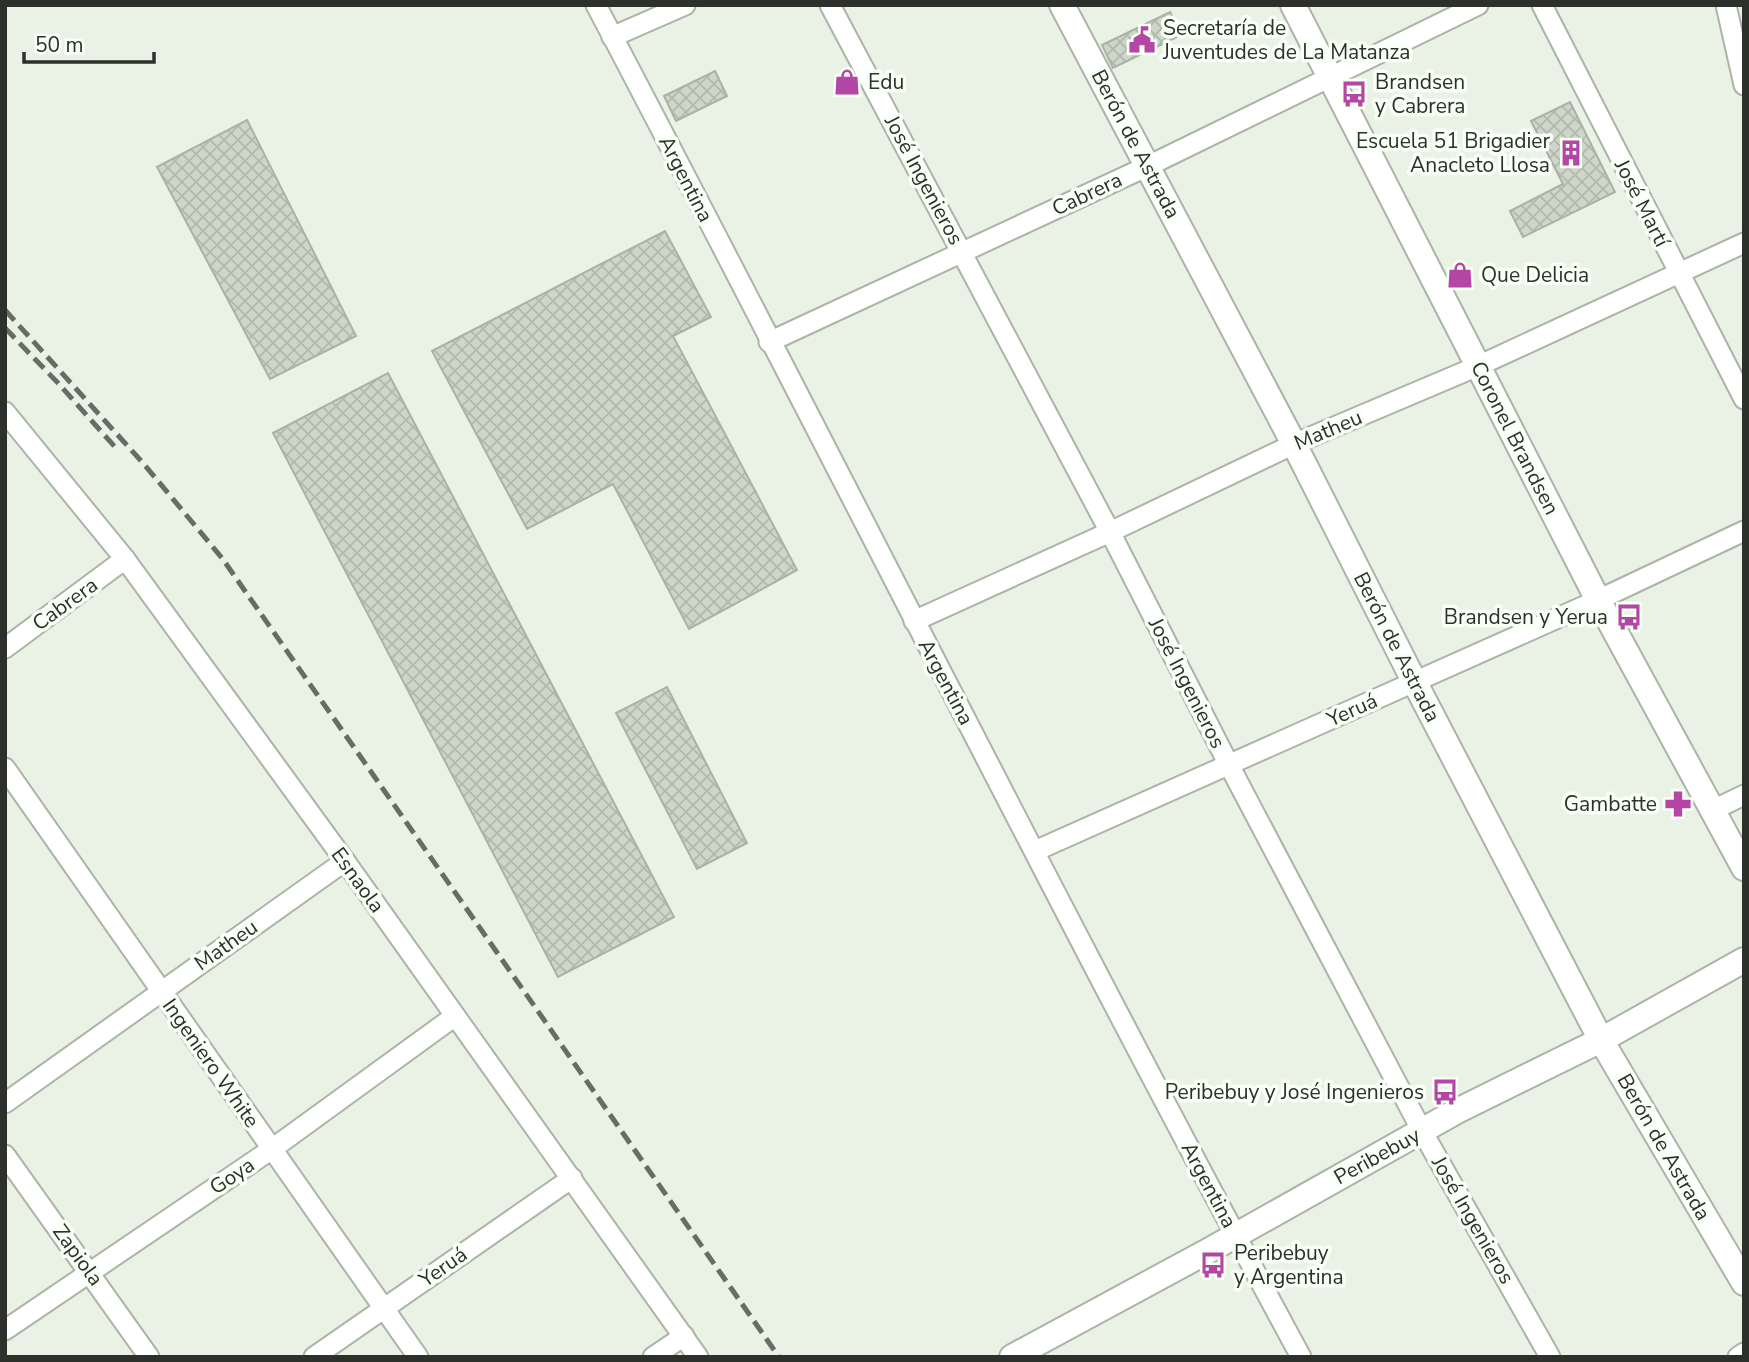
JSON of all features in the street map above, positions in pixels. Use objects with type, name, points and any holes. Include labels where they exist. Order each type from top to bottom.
[{"type":"street","name":"Argentina","points":[[596,5],[914,621],[1235,1236],[1301,1357]]},
{"type":"street","points":[[612,37],[685,5]]},
{"type":"street","name":"José Ingenieros","points":[[830,5],[1110,532],[1422,1131],[1550,1357]]},
{"type":"street","name":"Berón de Astrada","points":[[1062,5],[1294,444],[1601,1040],[1744,1283]]},
{"type":"street","name":"Coronel Brandsen","points":[[1293,5],[1598,600],[1744,868]]},
{"type":"street","name":"Cabrera","points":[[769,342],[1147,166],[1478,5]]},
{"type":"street","name":"José Martí","points":[[1542,5],[1744,399]]},
{"type":"street","points":[[1726,5],[1744,85]]},
{"type":"street","name":"Matheu","points":[[914,621],[1294,444],[1478,366],[1744,243]]},
{"type":"street","name":"Esnaola","points":[[5,412],[125,559],[345,861],[698,1357]]},
{"type":"street","name":"Yeruá","points":[[1035,851],[1598,600],[1744,531]]},
{"type":"street","name":"Cabrera","points":[[5,648],[125,559]]},
{"type":"street","name":"Ingeniero White","points":[[5,768],[418,1357]]},
{"type":"street","points":[[1713,810],[1744,795]]},
{"type":"street","name":"Matheu","points":[[5,1103],[345,861]]},
{"type":"street","name":"Peribebuy","points":[[1012,1357],[1422,1131],[1601,1040],[1744,960]]},
{"type":"street","name":"Goya","points":[[5,1330],[272,1149],[455,1016]]},
{"type":"street","name":"Zapiola","points":[[5,1155],[149,1357]]},
{"type":"street","name":"Yeruá","points":[[314,1357],[572,1178]]},
{"type":"street","points":[[653,1357],[684,1336]]},
{"type":"street","points":[[1738,1357],[1744,1353]]},
{"type":"building","name":"Secretaría de Juventudes de La Matanza","points":[[1170,12],[1181,35],[1113,68],[1102,45]]},
{"type":"building","points":[[715,71],[727,96],[676,121],[664,96]]},
{"type":"building","name":"Escuela 51 Brigadier Anacleto Llosa","points":[[1570,102],[1615,192],[1523,237],[1510,211],[1563,184],[1531,121]]},
{"type":"building","points":[[247,120],[356,336],[270,379],[157,167]]},
{"type":"building","points":[[665,231],[711,317],[673,336],[797,570],[689,629],[613,484],[527,529],[432,351]]},
{"type":"building","points":[[388,373],[674,917],[558,977],[273,433]]},
{"type":"building","points":[[667,687],[747,843],[697,869],[616,713]]},
{"type":"railway","points":[[5,310],[143,463],[222,558],[779,1357]]},
{"type":"railway","points":[[5,328],[115,447]]},
{"type":"place","name":"Secretaría de Juventudes de La Matanza","points":[[1142,40]]},
{"type":"place","name":"Edu","points":[[847,82]]},
{"type":"place","name":"Brandsen y Cabrera","points":[[1354,94]]},
{"type":"place","name":"Escuela 51 Brigadier Anacleto Llosa","points":[[1571,153]]},
{"type":"place","name":"Que Delicia","points":[[1460,275]]},
{"type":"place","name":"Brandsen y Yerua","points":[[1629,617]]},
{"type":"place","name":"Gambatte","points":[[1678,804]]},
{"type":"place","name":"Peribebuy y José Ingenieros","points":[[1445,1092]]},
{"type":"place","name":"Peribebuy y Argentina","points":[[1213,1265]]}]
